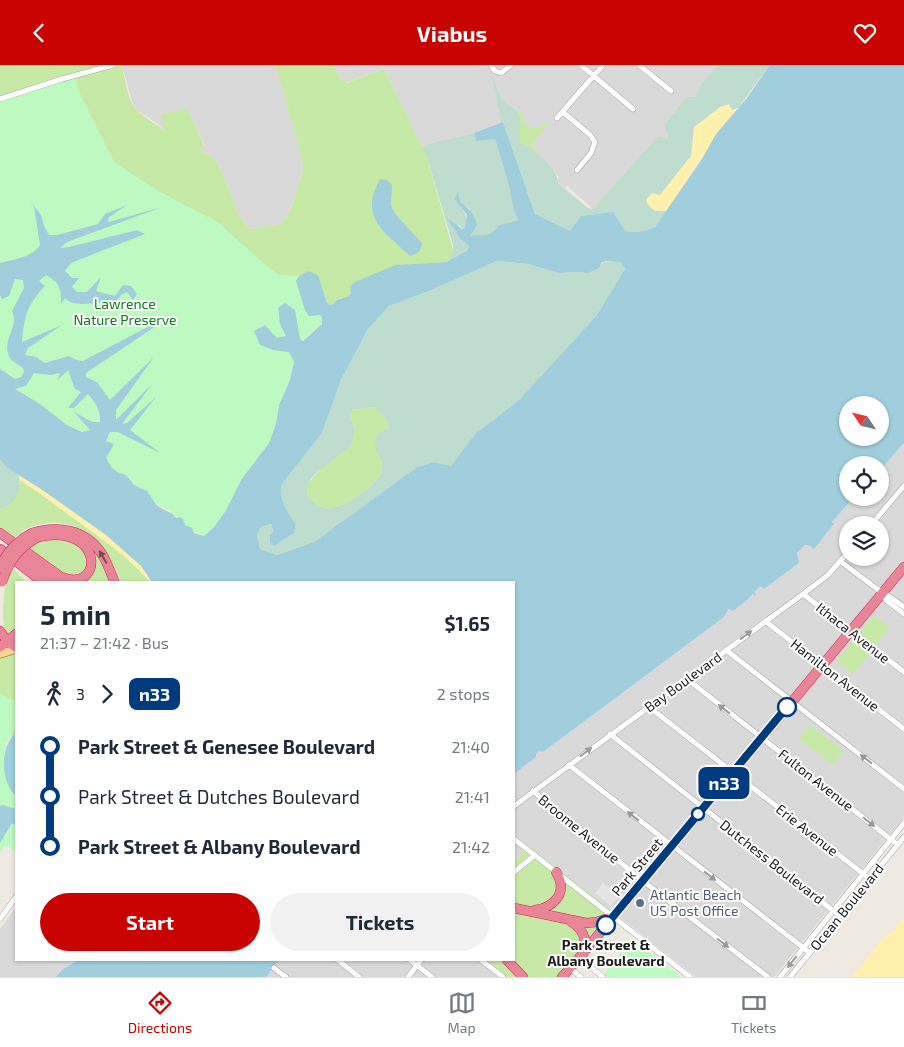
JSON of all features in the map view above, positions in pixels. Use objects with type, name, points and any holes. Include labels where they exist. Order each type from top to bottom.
[{"type":"highway","points":[[1,586],[7,567],[14,554],[44,529],[57,528],[72,531],[84,537],[101,553],[114,581]]},
{"type":"highway","points":[[0,533],[61,577],[69,580],[77,580],[84,577],[92,565],[89,551],[83,543],[65,535],[51,534],[35,535],[20,540],[9,551],[0,568]]},
{"type":"highway","points":[[0,539],[54,581]]},
{"type":"highway","points":[[0,549],[41,581]]},
{"type":"highway","name":"Park Street","points":[[566,973],[904,567]]},
{"type":"highway","points":[[0,631],[3,644]]},
{"type":"highway","points":[[3,644],[15,635]]},
{"type":"highway","points":[[3,644],[15,648]]},
{"type":"highway","points":[[530,911],[546,908],[556,902],[560,884],[556,871]]},
{"type":"highway","points":[[515,909],[592,923],[614,916]]},
{"type":"highway","points":[[562,918],[573,923],[584,934],[584,948],[579,958]]},
{"type":"highway","points":[[508,961],[521,976]]},
{"type":"main road","points":[[0,654],[15,648]]},
{"type":"street","points":[[0,99],[113,65]]},
{"type":"street","points":[[492,67],[498,73],[502,73],[511,65]]},
{"type":"street","points":[[582,65],[633,109]]},
{"type":"street","points":[[558,118],[603,65]]},
{"type":"street","points":[[639,65],[671,91]]},
{"type":"street","points":[[562,112],[590,135],[595,142],[592,153],[577,170]]},
{"type":"street","points":[[879,516],[904,486]]},
{"type":"street","name":"Bay Boulevard","points":[[515,805],[803,594],[828,575],[839,562]]},
{"type":"street","points":[[847,566],[904,607]]},
{"type":"street","points":[[882,592],[886,600],[904,615]]},
{"type":"street","name":"Ithaca Avenue","points":[[803,594],[904,672]]},
{"type":"street","name":"Hamilton Avenue","points":[[765,621],[904,729]]},
{"type":"street","points":[[726,650],[904,789]]},
{"type":"street","name":"Fulton Avenue","points":[[687,679],[898,845]]},
{"type":"street","name":"Erie Avenue","points":[[649,707],[870,879]]},
{"type":"street","name":"Dutchess Boulevard","points":[[610,734],[840,916]]},
{"type":"street","points":[[569,765],[810,953]]},
{"type":"street","name":"Broome Avenue","points":[[533,791],[643,881],[768,977]]},
{"type":"street","name":"Ocean Boulevard","points":[[780,977],[904,823]]},
{"type":"street","name":"Ocean Boulevard","points":[[790,977],[904,837]]},
{"type":"street","points":[[515,840],[690,977]]},
{"type":"street","points":[[515,871],[535,855]]},
{"type":"street","points":[[0,919],[15,898]]},
{"type":"street","points":[[579,958],[603,977]]},
{"type":"street","points":[[339,961],[360,977]]},
{"type":"street","points":[[411,961],[432,977]]},
{"type":"street","points":[[408,977],[420,961]]},
{"type":"street","points":[[482,961],[503,977]]},
{"type":"street","points":[[274,968],[286,977]]},
{"type":"street","points":[[566,973],[581,977]]},
{"type":"shaded area","points":[[275,65],[295,132],[303,169],[291,209],[282,223],[250,229],[239,216],[217,162],[210,155],[200,150],[193,150],[205,146],[188,110],[166,136],[165,131],[158,124],[137,110],[133,105],[122,66]]},
{"type":"shaded area","points":[[334,65],[718,65],[701,84],[697,97],[687,97],[670,136],[667,139],[658,136],[593,209],[566,185],[566,189],[558,182],[558,176],[548,162],[539,155],[532,143],[548,123],[546,122],[538,129],[533,130],[526,126],[523,113],[503,101],[493,79],[501,123],[474,133],[431,143],[422,148],[384,69],[345,83],[339,77]]},
{"type":"shaded area","points":[[904,443],[904,817],[774,977],[696,977],[528,845],[515,862],[515,773],[539,751],[543,752],[724,617],[730,609],[748,600],[753,594],[755,595],[754,592],[760,585],[764,589],[799,563],[797,553],[805,545],[814,548],[834,524],[832,522],[846,506],[889,506],[889,460]]},
{"type":"shaded area","points":[[603,883],[619,895],[611,906],[595,893]]},
{"type":"shaded area","points":[[15,908],[15,961],[76,961],[59,972],[56,977],[0,977],[0,929]]},
{"type":"shaded area","points":[[278,961],[482,961],[503,977],[266,977]]},
{"type":"green space","points":[[0,65],[128,65],[122,67],[129,95],[133,105],[143,115],[165,131],[161,115],[184,108],[188,110],[205,147],[198,149],[210,155],[217,162],[239,216],[250,229],[282,223],[291,209],[303,169],[295,132],[275,65],[334,65],[339,77],[346,83],[384,69],[427,157],[455,257],[448,262],[395,265],[349,296],[337,300],[330,305],[327,303],[318,275],[287,287],[0,116],[57,93],[53,83],[70,78],[73,89],[75,76],[0,99]]},
{"type":"green space","points":[[718,65],[770,65],[738,108],[732,110],[691,156],[660,196],[655,211],[666,211],[655,227],[637,233],[625,231],[570,231],[535,214],[503,122],[501,123],[492,76],[503,101],[514,108],[520,116],[520,142],[549,164],[558,183],[588,208],[593,209],[658,136],[667,139],[669,136],[664,125],[687,97],[697,97],[701,84]]},
{"type":"green space","name":"Lawrence Nature Preserve","points":[[75,78],[78,90],[114,162],[153,188],[219,223],[279,275],[299,276],[296,281],[322,317],[322,324],[289,351],[294,362],[290,380],[279,405],[276,424],[269,443],[241,480],[225,512],[214,527],[204,536],[191,529],[156,503],[147,491],[134,485],[112,468],[82,432],[67,425],[40,404],[15,389],[21,387],[0,369],[0,102]]},
{"type":"green space","points":[[514,108],[523,113],[526,126],[536,128],[546,122],[549,123],[532,144],[558,176],[520,142],[520,116]]},
{"type":"green space","points":[[474,133],[476,141],[495,139],[508,182],[514,211],[519,220],[499,225],[489,234],[470,237],[470,209],[460,202],[458,193],[459,202],[467,221],[463,229],[459,225],[453,228],[460,239],[469,246],[468,250],[448,262],[453,252],[453,245],[427,157],[422,148],[431,143]]},
{"type":"green space","points":[[497,261],[528,264],[558,273],[588,273],[599,265],[610,261],[620,262],[625,269],[597,315],[519,400],[475,434],[451,466],[434,462],[417,467],[314,542],[277,555],[260,549],[257,535],[261,527],[272,524],[274,527],[275,546],[294,533],[296,524],[282,500],[282,484],[322,433],[341,380],[368,329],[389,306],[429,291]],"holes":[[[374,407],[386,418],[389,428],[378,433],[375,441],[377,454],[381,459],[382,473],[370,486],[354,499],[337,507],[319,506],[307,496],[307,485],[315,474],[351,446],[355,428],[350,419],[352,410]]]},
{"type":"green space","points":[[374,407],[386,418],[389,428],[378,433],[377,454],[381,459],[382,473],[362,493],[346,504],[328,508],[319,506],[307,496],[307,485],[355,428],[350,419],[352,410]]},
{"type":"green space","points":[[0,459],[6,467],[19,475],[19,487],[14,500],[6,507],[0,509]]},
{"type":"green space","points":[[20,480],[112,547],[132,563],[149,581],[121,581],[115,567],[98,543],[86,533],[74,527],[60,523],[45,524],[26,529],[12,540],[0,528],[0,509],[3,508],[20,484]]},
{"type":"green space","points":[[59,537],[72,540],[89,555],[87,571],[72,579],[25,549],[40,540]]},
{"type":"green space","points":[[98,550],[114,581],[84,581],[91,574],[95,562],[95,552]]},
{"type":"green space","points":[[11,566],[25,581],[15,581],[15,633],[7,638],[3,602]]},
{"type":"green space","points":[[874,615],[890,628],[875,646],[859,633]]},
{"type":"green space","points":[[854,639],[871,652],[853,674],[836,661]]},
{"type":"green space","points":[[9,652],[15,653],[15,733],[10,737],[0,753],[0,657]]},
{"type":"green space","points":[[0,694],[15,702],[15,728],[5,746],[15,752],[15,851],[6,845],[0,853]]},
{"type":"green space","points":[[810,725],[844,751],[833,765],[799,739]]},
{"type":"green space","points":[[528,845],[615,913],[563,977],[503,977],[482,961],[515,961],[515,862]]},
{"type":"green space","points":[[632,938],[681,977],[606,977],[603,975]]},
{"type":"sand","points":[[729,104],[732,110],[738,108],[666,211],[651,208],[646,200],[652,193],[660,195],[691,156],[694,127],[720,107]]},
{"type":"sand","points":[[19,475],[92,523],[127,552],[142,567],[151,581],[112,547],[20,480]]},
{"type":"sand","points":[[904,917],[904,977],[852,977],[883,938],[893,931]]},
{"type":"water","points":[[770,65],[904,65],[904,443],[889,460],[889,456],[839,456],[839,506],[846,506],[832,522],[834,524],[814,549],[805,545],[797,553],[799,563],[764,589],[760,586],[754,592],[755,596],[753,594],[733,611],[729,609],[724,617],[543,752],[539,751],[536,757],[515,773],[515,581],[151,581],[141,566],[106,535],[6,467],[0,459],[0,369],[15,379],[21,377],[24,372],[23,368],[10,358],[7,345],[14,323],[12,311],[24,288],[23,280],[15,279],[9,296],[2,299],[0,295],[0,263],[32,253],[40,245],[34,207],[30,201],[41,215],[49,235],[57,235],[98,224],[105,214],[127,205],[108,218],[109,222],[162,207],[67,242],[60,248],[137,230],[145,234],[71,263],[65,271],[72,278],[79,278],[72,287],[77,292],[87,292],[101,277],[96,291],[115,296],[123,285],[131,286],[137,294],[133,300],[127,292],[121,295],[114,305],[104,303],[78,304],[65,298],[61,304],[61,294],[57,283],[46,275],[39,281],[45,286],[30,305],[24,325],[22,342],[62,325],[28,348],[25,355],[36,357],[45,363],[69,356],[83,361],[157,322],[156,326],[86,373],[86,377],[97,382],[110,400],[154,357],[116,410],[116,420],[153,383],[122,424],[127,423],[156,397],[130,430],[160,453],[118,432],[110,432],[106,441],[114,444],[106,458],[112,468],[126,475],[134,485],[147,491],[159,507],[176,518],[180,517],[185,525],[192,528],[194,533],[204,536],[214,527],[225,512],[241,480],[269,443],[276,424],[279,405],[290,380],[294,362],[289,352],[273,350],[260,345],[254,331],[265,325],[277,338],[286,336],[280,324],[278,308],[285,303],[295,310],[300,339],[303,341],[322,324],[322,317],[320,315],[309,316],[305,310],[296,281],[299,276],[308,271],[318,275],[327,303],[330,305],[337,300],[349,296],[351,293],[350,286],[355,282],[395,265],[447,262],[468,250],[469,246],[460,239],[447,218],[462,229],[465,228],[467,215],[455,199],[458,191],[460,202],[471,212],[477,225],[470,236],[490,234],[499,225],[519,220],[514,211],[508,182],[495,139],[476,141],[474,133],[503,122],[535,214],[570,231],[581,216],[613,212],[625,231],[640,232],[655,227],[702,159],[716,134],[747,98]],"holes":[[[497,261],[528,264],[558,273],[588,273],[599,268],[601,263],[606,261],[620,262],[625,269],[597,315],[519,400],[475,434],[451,466],[434,462],[417,467],[314,542],[277,555],[260,549],[257,535],[261,527],[271,524],[274,531],[270,535],[270,543],[275,546],[294,533],[296,524],[282,500],[282,484],[322,433],[341,380],[368,329],[389,306],[429,291]],[[68,370],[75,389],[81,392],[68,408],[74,408],[88,394],[95,403],[100,418],[100,422],[92,422],[74,412],[90,430],[82,432],[67,425],[40,404],[15,389],[26,386],[34,373],[51,375],[60,373],[57,381]]]},
{"type":"water","points":[[380,179],[387,180],[392,185],[392,209],[422,243],[420,250],[416,254],[410,256],[377,223],[373,214],[372,204]]},
{"type":"water","points":[[15,733],[15,795],[7,782],[4,764],[7,746]]},
{"type":"water","points":[[0,806],[15,809],[15,825],[12,823],[0,843]]},
{"type":"water","points":[[76,961],[278,961],[266,977],[56,977],[63,969]]},
{"type":"bus line","name":"n33","points":[[606,925],[787,707]]},
{"type":"place","name":"Atlantic Beach US Post Office","points":[[640,903]]},
{"type":"place","name":"Park Street & Albany Boulevard","points":[[606,925]]}]
